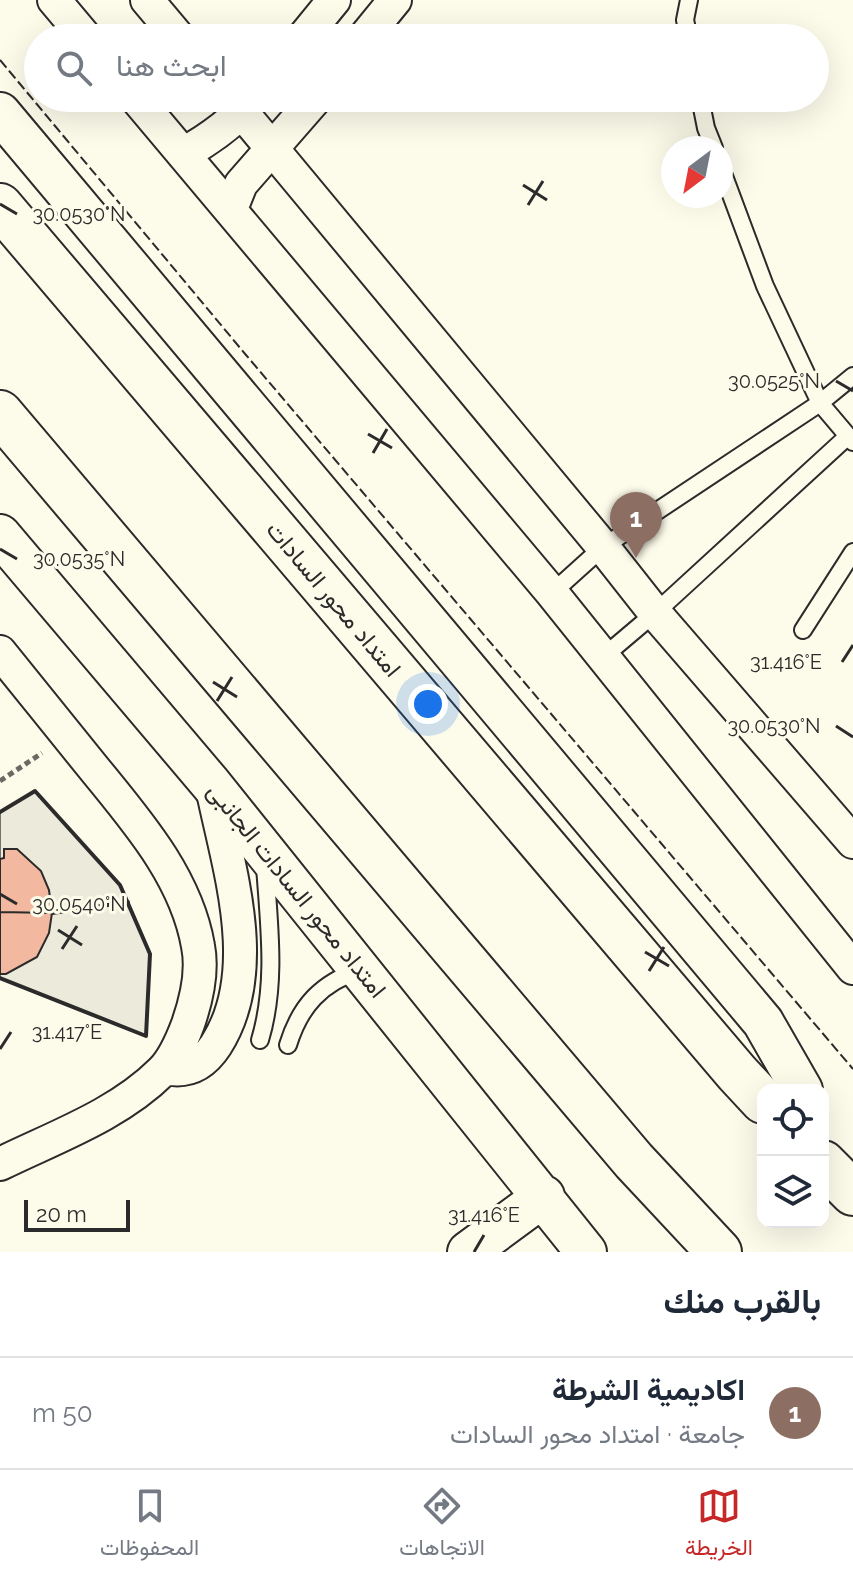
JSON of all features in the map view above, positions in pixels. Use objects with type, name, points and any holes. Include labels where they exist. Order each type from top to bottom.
[{"type":"main road","name":"امتداد محور السادات","points":[[0,206],[757,1095]]},
{"type":"main road","points":[[0,413],[634,1161],[719,1252]]},
{"type":"street","points":[[54,0],[74,24]]},
{"type":"street","points":[[147,0],[167,24]]},
{"type":"street","points":[[314,24],[334,0]]},
{"type":"street","points":[[375,24],[395,0]]},
{"type":"street","points":[[148,112],[552,593],[853,968]]},
{"type":"street","points":[[183,154],[211,138],[234,112]]},
{"type":"street","points":[[248,112],[274,149],[655,613],[853,842]]},
{"type":"street","points":[[231,209],[241,184],[304,112]]},
{"type":"street","points":[[0,113],[763,1022],[799,1084]]},
{"type":"street","name":"امتداد محور السادات الجانبى","points":[[0,535],[211,784],[586,1252]]},
{"type":"street","points":[[0,652],[147,835],[187,909],[199,947],[193,1011],[182,1041],[165,1068],[123,1103],[0,1164]]},
{"type":"street","points":[[165,1068],[181,1072],[194,1068],[204,1060],[224,1033],[236,994],[240,946],[238,922],[211,784]]},
{"type":"street","points":[[829,1152],[839,1180]]},
{"type":"street","points":[[468,1252],[544,1196]]},
{"type":"lane","points":[[686,24],[689,0]]},
{"type":"lane","points":[[703,112],[709,136]]},
{"type":"lane","points":[[603,657],[850,439],[820,403],[765,286],[733,200]]},
{"type":"lane","points":[[552,593],[603,547],[820,403],[853,376]]},
{"type":"lane","points":[[803,630],[853,552]]},
{"type":"lane","points":[[260,1040],[271,978],[263,849]]},
{"type":"lane","points":[[288,1045],[294,1024],[306,1005],[340,977],[362,969]]},
{"type":"path","points":[[0,781],[68,736]]},
{"type":"shaded area","points":[[35,791],[120,885],[150,954],[146,1036],[0,978],[0,812]]},
{"type":"building","points":[[4,849],[17,849],[41,871],[49,890],[52,913],[0,912],[0,859],[4,858]]},
{"type":"building","points":[[0,912],[52,913],[49,933],[37,957],[6,974],[0,974]]},
{"type":"fence","points":[[0,60],[24,89]]},
{"type":"fence","points":[[43,112],[853,1069]]},
{"type":"wall","points":[[0,812],[35,791],[120,885],[150,954],[146,1036],[0,978]]},
{"type":"wall","points":[[52,913],[128,902]]},
{"type":"place","name":"اكاديمية الشرطة","points":[[636,558]]}]
